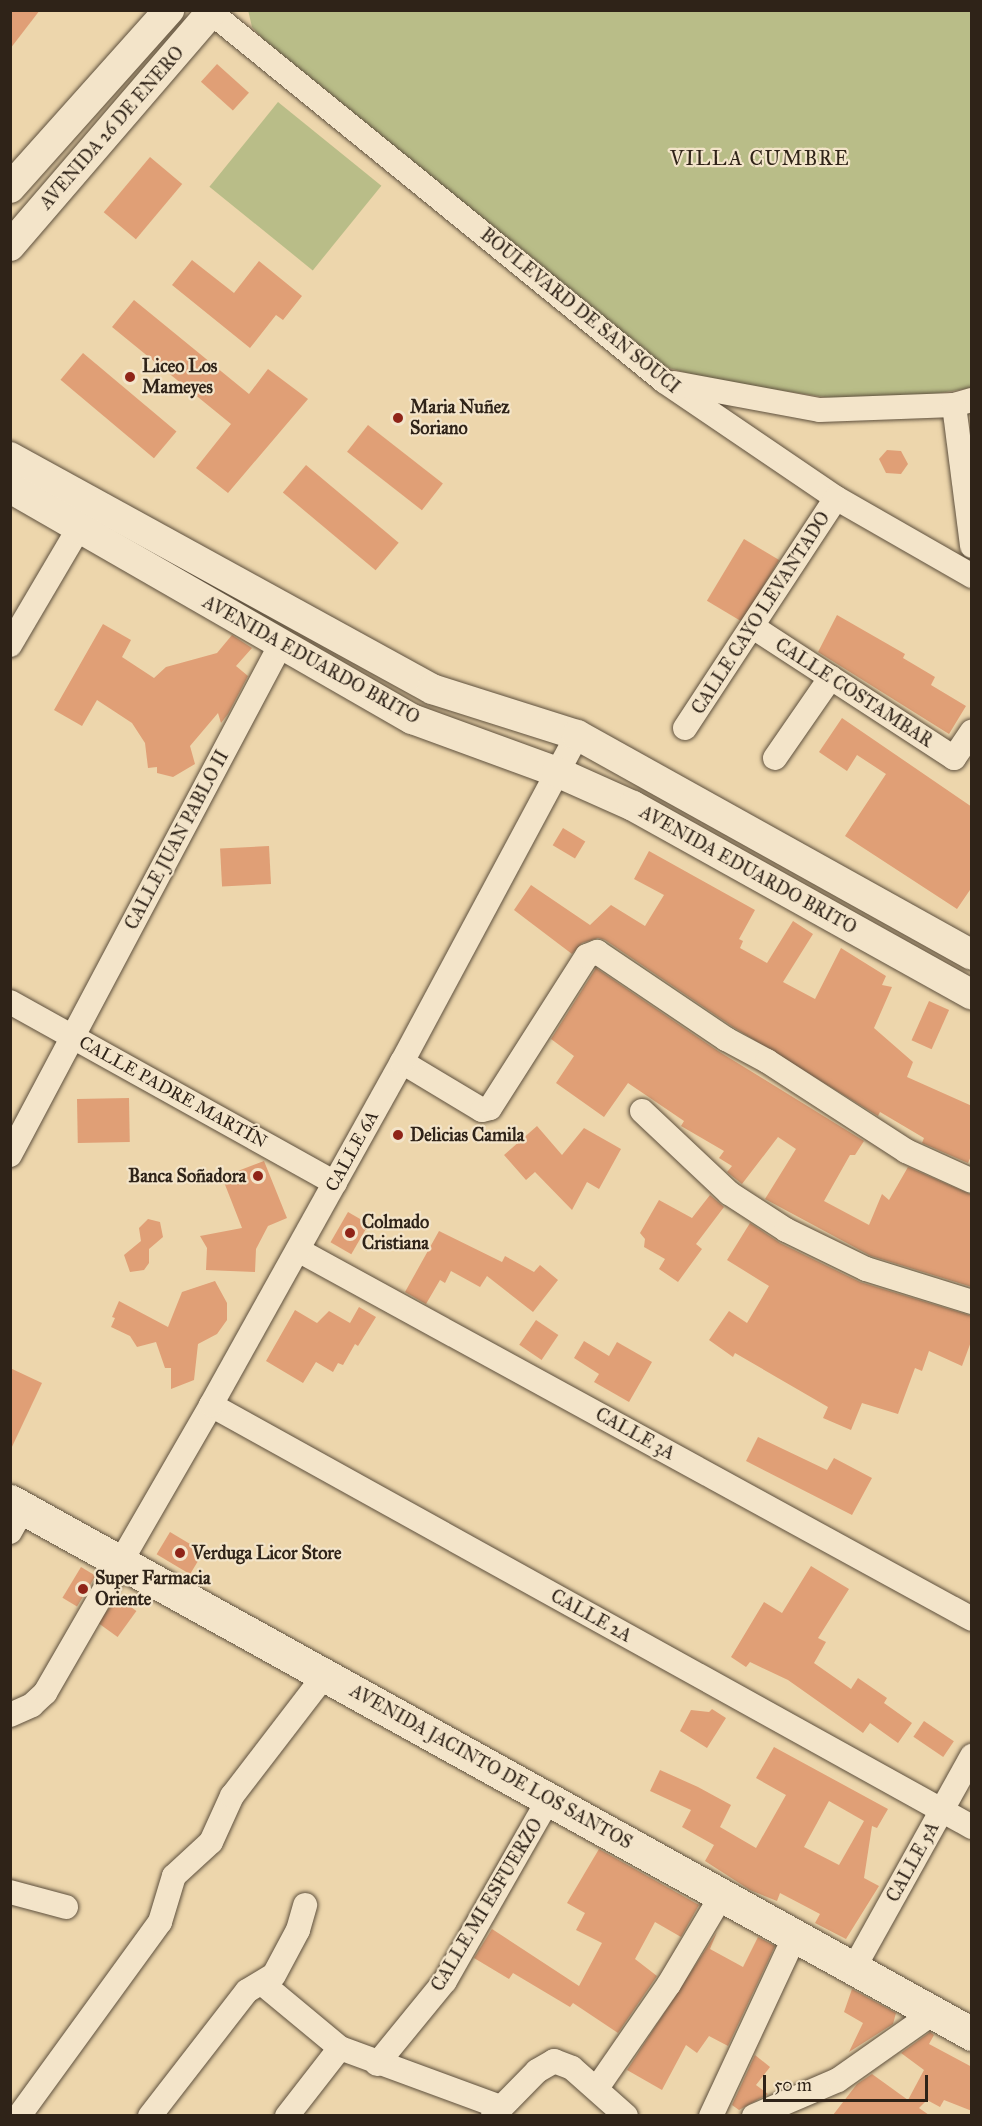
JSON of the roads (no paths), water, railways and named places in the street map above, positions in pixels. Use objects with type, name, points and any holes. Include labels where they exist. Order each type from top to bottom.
[{"type":"main road","name":"AVENIDA JACINTO DE LOS SANTOS","points":[[15,1514],[118,1562],[972,2034]]},
{"type":"street","name":"AVENIDA 26 DE ENERO","points":[[10,188],[169,10]]},
{"type":"street","name":"AVENIDA 26 DE ENERO","points":[[10,246],[211,11]]},
{"type":"street","name":"BOULEVARD DE SAN SOUCI","points":[[211,11],[664,381],[836,498],[972,576]]},
{"type":"street","points":[[664,381],[820,410],[963,403],[972,546]]},
{"type":"street","name":"AVENIDA EDUARDO BRITO","points":[[10,457],[432,689],[577,735],[972,955]]},
{"type":"street","name":"AVENIDA EDUARDO BRITO","points":[[10,488],[80,526],[412,719],[557,772],[633,806],[972,995]]},
{"type":"street","name":"CALLE CAYO LEVANTADO","points":[[685,728],[836,498]]},
{"type":"street","points":[[10,645],[80,526]]},
{"type":"street","name":"CALLE COSTAMBAR","points":[[753,627],[954,758],[972,731]]},
{"type":"street","name":"CALLE JUAN PABLO II","points":[[10,1155],[281,644]]},
{"type":"street","points":[[775,758],[831,677]]},
{"type":"street","name":"CALLE 6A","points":[[10,1715],[32,1705],[45,1693],[298,1250],[402,1062],[577,735]]},
{"type":"street","points":[[402,1062],[482,1110],[490,1108],[587,956],[597,952],[726,1039],[767,1061],[906,1151],[972,1181]]},
{"type":"street","name":"CALLE PADRE MARTÍN","points":[[10,1002],[335,1183]]},
{"type":"street","points":[[642,1111],[729,1193],[786,1230],[866,1269],[972,1302]]},
{"type":"street","name":"CALLE 3A","points":[[298,1250],[972,1619]]},
{"type":"street","name":"CALLE 2A","points":[[211,1405],[972,1827]]},
{"type":"street","points":[[19,2115],[160,1922],[174,1876],[211,1842],[232,1796],[325,1675]]},
{"type":"street","name":"CALLE 5A","points":[[854,1968],[972,1755]]},
{"type":"street","name":"CALLE MI ESFUERZO","points":[[377,2064],[445,1981],[549,1799]]},
{"type":"street","points":[[10,1892],[66,1907]]},
{"type":"street","points":[[597,2088],[669,1984],[722,1895]]},
{"type":"street","points":[[150,2115],[247,1991],[263,1984],[285,1958],[305,1905]]},
{"type":"street","points":[[711,2115],[795,1936]]},
{"type":"street","points":[[263,1984],[340,2048],[495,2111],[554,2061],[572,2067],[626,2115]]},
{"type":"street","points":[[754,2115],[838,2080],[933,2013]]},
{"type":"street","points":[[287,2115],[340,2048]]},
{"type":"place","name":"Liceo Los Mameyes","points":[[130,377]]},
{"type":"place","name":"Maria Nuñez Soriano","points":[[398,418]]},
{"type":"place","name":"Delicias Camila","points":[[398,1135]]},
{"type":"place","name":"Banca Soñadora","points":[[258,1176]]},
{"type":"place","name":"Colmado Cristiana","points":[[350,1233]]},
{"type":"place","name":"Verduga Licor Store","points":[[180,1553]]},
{"type":"place","name":"Super Farmacia Oriente","points":[[83,1589]]},
{"type":"district","name":"VILLA CUMBRE","points":[[760,158]]}]
